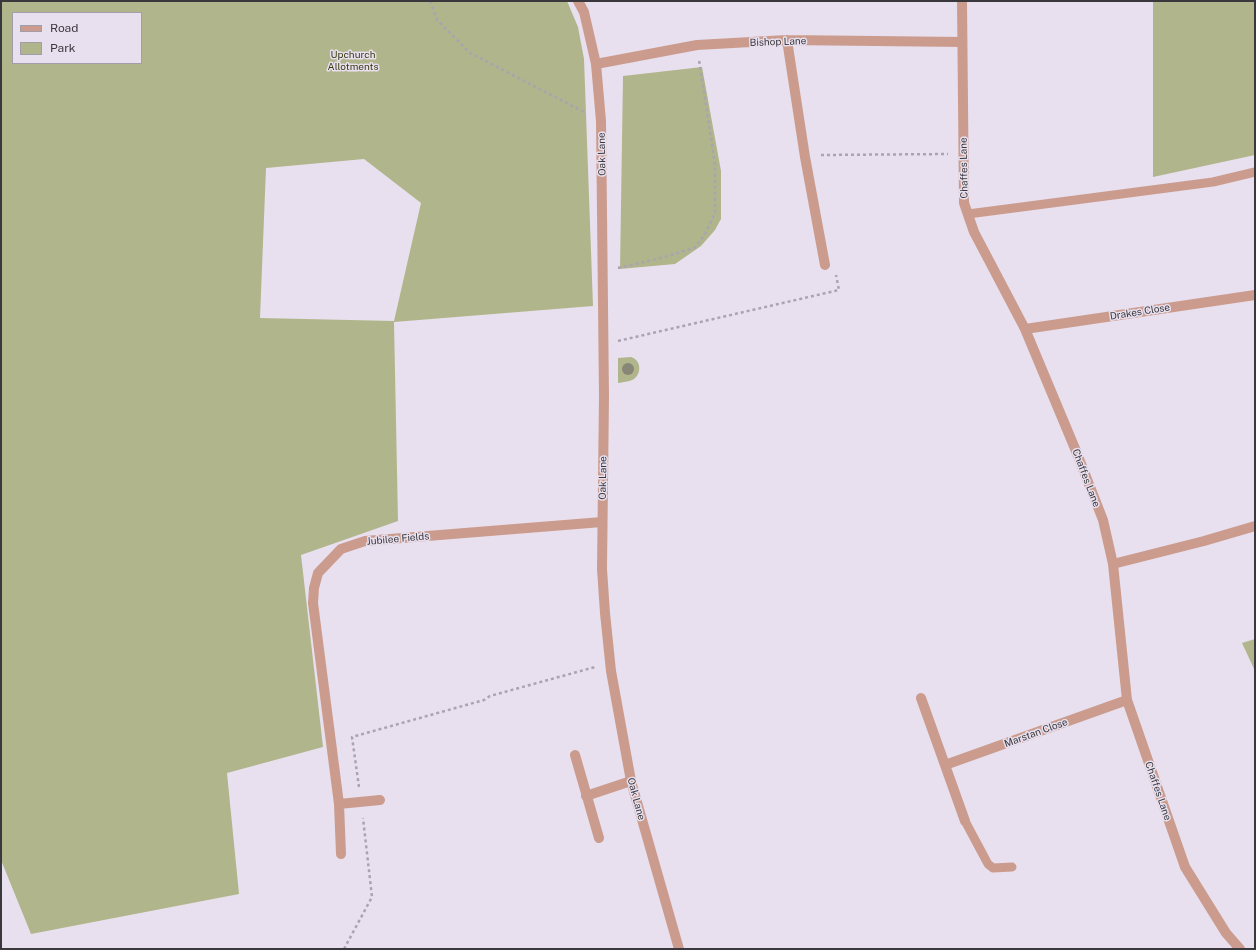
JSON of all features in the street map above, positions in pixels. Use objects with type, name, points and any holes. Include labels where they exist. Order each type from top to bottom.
[{"type":"street","name":"Oak Lane","points":[[578,1],[584,12],[596,64],[601,121],[604,344],[602,586],[610,663],[631,781],[679,949]]},
{"type":"street","name":"Chaffes Lane","points":[[962,1],[964,203],[974,232],[1025,329],[1103,520],[1113,564],[1127,700],[1185,866],[1226,933],[1240,949]]},
{"type":"street","name":"Bishop Lane","points":[[596,64],[697,45],[787,40],[962,42]]},
{"type":"street","points":[[787,40],[805,157],[826,265]]},
{"type":"street","name":"Drakes Close","points":[[1025,329],[1255,295]]},
{"type":"street","name":"Jubilee Fields","points":[[341,854],[339,804],[313,603],[314,588],[318,573],[341,548],[365,541],[602,522]]},
{"type":"street","points":[[1113,564],[1204,541],[1255,526]]},
{"type":"street","points":[[921,698],[965,821]]},
{"type":"street","name":"Marstan Close","points":[[945,765],[1127,700]]},
{"type":"street","points":[[575,755],[599,838]]},
{"type":"street","points":[[586,796],[631,781]]},
{"type":"street","points":[[339,804],[380,800]]},
{"type":"lane","points":[[968,214],[1213,182],[1255,172]]},
{"type":"lane","points":[[965,821],[988,864],[993,868],[999,869],[1012,867]]},
{"type":"path","points":[[430,1],[437,20],[470,53],[601,121]]},
{"type":"path","points":[[603,271],[661,258],[694,248],[704,236],[715,213],[715,164],[697,45]]},
{"type":"path","points":[[805,157],[815,155],[964,154]]},
{"type":"path","points":[[604,344],[839,290],[834,264],[826,265]]},
{"type":"path","points":[[344,949],[372,897],[352,737],[484,700],[490,696],[610,663]]},
{"type":"green space","name":"Upchurch Allotments","points":[[1,1],[567,1],[578,27],[584,59],[593,306],[394,322],[398,521],[301,555],[323,747],[227,773],[239,894],[31,934],[1,860]],"holes":[[[364,159],[421,203],[394,321],[260,318],[266,168]]]},
{"type":"green space","points":[[1153,1],[1255,1],[1255,155],[1153,177]]},
{"type":"green space","points":[[702,67],[721,171],[721,219],[715,230],[701,246],[675,264],[620,269],[623,76]]},
{"type":"green space","points":[[631,357],[637,361],[639,367],[637,376],[632,380],[618,383],[618,358]]},
{"type":"green space","points":[[1255,639],[1255,671],[1242,643]]}]
